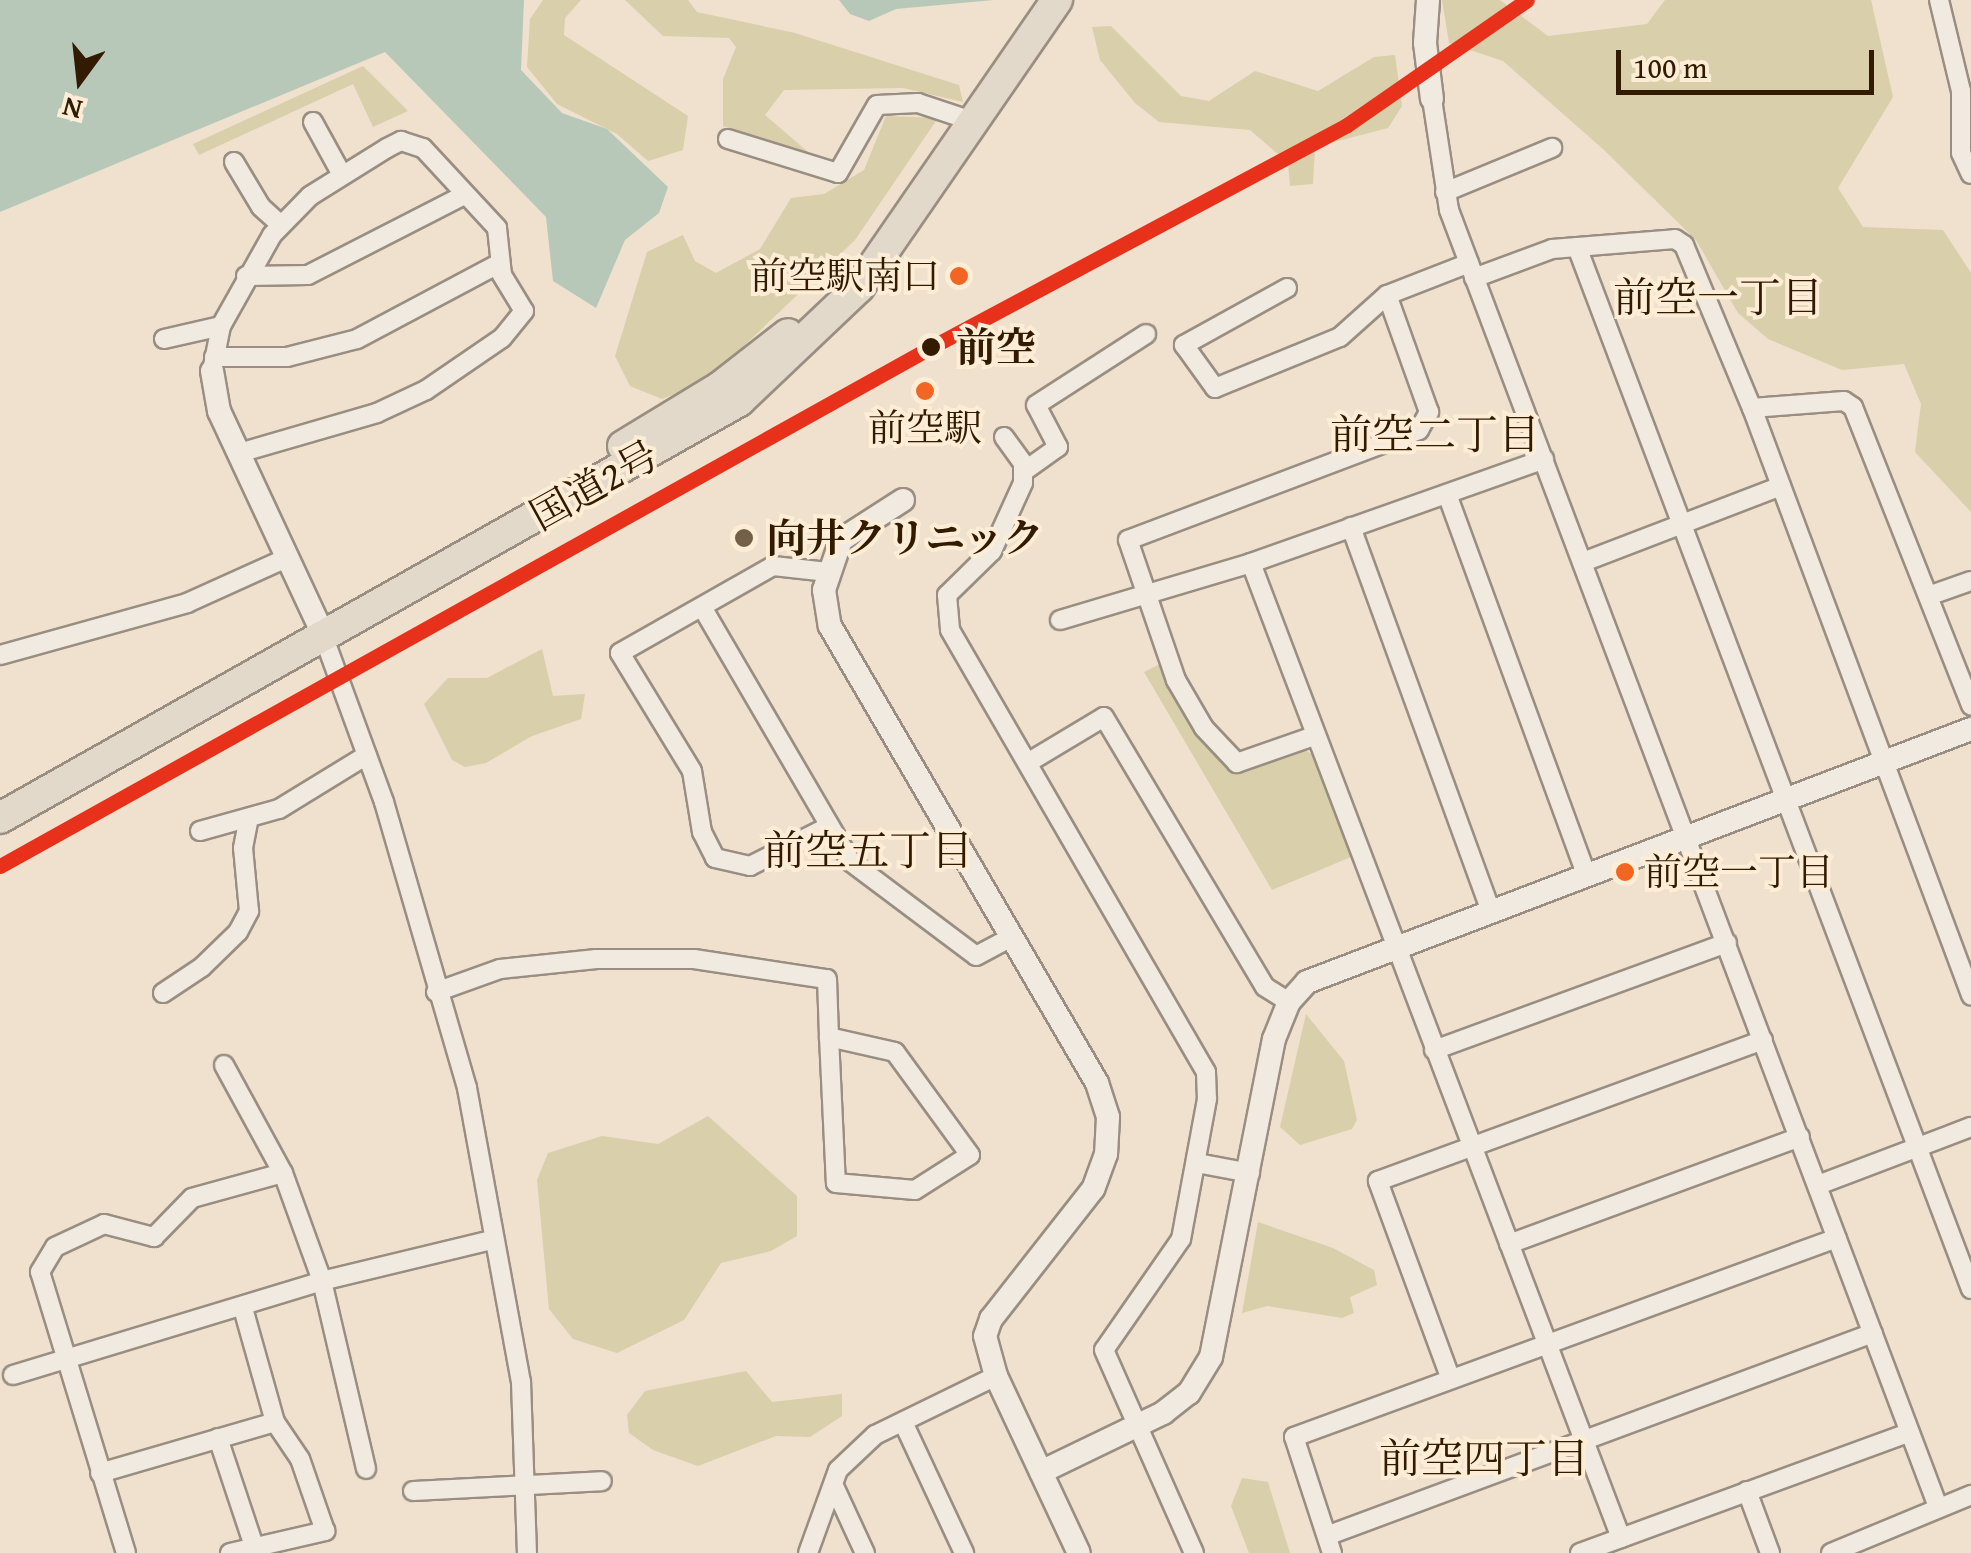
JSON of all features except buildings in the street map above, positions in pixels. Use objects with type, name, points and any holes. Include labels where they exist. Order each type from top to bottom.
[{"type":"highway","name":"国道2号","points":[[0,818],[322,631],[738,401],[859,287],[1057,0]]},
{"type":"highway","name":"国道2号","points":[[0,796],[322,631],[514,508],[682,412],[756,360],[857,268],[944,162]]},
{"type":"street","points":[[1428,0],[1424,43],[1445,192],[1471,270],[1938,1507]]},
{"type":"street","points":[[1938,0],[1961,90],[1961,153],[1971,174]]},
{"type":"street","points":[[728,139],[838,173],[877,104],[918,104],[972,121]]},
{"type":"street","points":[[314,122],[341,173]]},
{"type":"street","points":[[239,453],[344,426],[426,390],[470,362],[522,319],[500,263],[497,228],[423,148],[400,141],[341,173],[281,224],[246,276],[221,326],[213,364],[215,402],[322,631],[367,756],[467,1088],[521,1382],[527,1553]]},
{"type":"street","points":[[1445,192],[1552,148]]},
{"type":"street","points":[[234,162],[281,224]]},
{"type":"street","points":[[246,276],[308,275],[464,195]]},
{"type":"street","points":[[1287,288],[1184,345],[1215,388],[1340,337],[1386,295],[1552,249],[1675,239],[1684,245],[1752,408],[1971,995]]},
{"type":"street","points":[[1576,247],[1971,1289]]},
{"type":"street","points":[[213,364],[287,358],[357,340],[500,263]]},
{"type":"street","points":[[1314,736],[1238,762],[1204,728],[1176,680],[1128,540],[1419,430],[1429,412],[1386,295]]},
{"type":"street","points":[[164,339],[221,326]]},
{"type":"street","points":[[1146,334],[1036,405],[1058,447],[1023,472],[992,551],[954,582],[945,612],[1206,1072],[1197,1163],[1176,1250],[1104,1350],[1134,1427],[1194,1553]]},
{"type":"street","points":[[1752,408],[1844,401],[1854,407],[1971,705]]},
{"type":"street","points":[[1004,437],[1023,472]]},
{"type":"street","points":[[1060,620],[1144,590],[1250,562],[1544,460]]},
{"type":"street","points":[[1583,562],[1781,486]]},
{"type":"street","points":[[1446,494],[1586,873]]},
{"type":"street","points":[[903,500],[841,540],[828,572],[826,609],[837,641],[1098,1083],[1108,1136],[1092,1189],[992,1319],[986,1336],[996,1376],[1079,1553]]},
{"type":"street","points":[[1351,527],[1490,908]]},
{"type":"street","points":[[0,655],[187,604],[289,558]]},
{"type":"street","points":[[1250,562],[1622,1538]]},
{"type":"street","points":[[828,572],[773,566],[620,653],[692,772],[706,846],[715,858],[750,866],[830,826]]},
{"type":"street","points":[[1931,595],[1971,581]]},
{"type":"street","points":[[702,606],[851,862],[976,956],[1010,938]]},
{"type":"street","points":[[1029,762],[1104,717],[1264,987],[1289,1002]]},
{"type":"street","points":[[1041,1472],[1134,1427],[1190,1393],[1211,1357],[1274,1039],[1289,1002],[1317,974],[1971,729]]},
{"type":"street","points":[[200,832],[248,822],[367,756]]},
{"type":"street","points":[[164,994],[202,967],[238,932],[249,910],[244,848],[248,822]]},
{"type":"street","points":[[1434,1050],[1727,943]]},
{"type":"street","points":[[436,992],[500,969],[694,958],[827,979],[836,1183],[916,1190],[970,1155],[895,1052],[830,1037]]},
{"type":"street","points":[[1450,1377],[1378,1180],[1763,1040]]},
{"type":"street","points":[[224,1065],[283,1172],[322,1280],[366,1468]]},
{"type":"street","points":[[1818,1185],[1971,1126]]},
{"type":"street","points":[[1509,1244],[1800,1138]]},
{"type":"street","points":[[1197,1163],[1250,1174]]},
{"type":"street","points":[[126,1553],[63,1360],[40,1272],[55,1247],[104,1224],[154,1237],[192,1198],[283,1172]]},
{"type":"street","points":[[1837,1238],[1294,1437],[1331,1544],[1584,1440],[1873,1333]]},
{"type":"street","points":[[12,1374],[243,1308],[322,1280],[492,1240]]},
{"type":"street","points":[[230,1553],[325,1531],[300,1459],[275,1422],[243,1308]]},
{"type":"street","points":[[808,1553],[834,1486],[850,1458],[902,1422],[996,1376]]},
{"type":"street","points":[[100,1473],[275,1422]]},
{"type":"street","points":[[902,1422],[964,1553]]},
{"type":"street","points":[[1580,1553],[1910,1432]]},
{"type":"street","points":[[218,1438],[254,1546]]},
{"type":"street","points":[[413,1491],[523,1481],[602,1480]]},
{"type":"street","points":[[834,1486],[865,1553]]},
{"type":"street","points":[[1748,1491],[1770,1553]]},
{"type":"street","points":[[1830,1553],[1971,1495]]},
{"type":"shaded area","points":[[0,0],[524,0],[521,70],[562,113],[607,129],[668,187],[659,213],[625,240],[596,308],[553,281],[546,217],[385,52],[0,212]]},
{"type":"shaded area","points":[[543,0],[581,0],[565,18],[564,35],[688,116],[683,150],[648,161],[617,134],[557,104],[527,67],[530,19]]},
{"type":"shaded area","points":[[625,0],[688,0],[697,12],[795,33],[959,85],[963,102],[903,88],[784,90],[765,115],[822,164],[723,126],[723,79],[736,47],[729,38],[663,36]]},
{"type":"shaded area","points":[[839,0],[994,0],[896,9],[869,21],[850,14]]},
{"type":"shaded area","points":[[1442,0],[1500,0],[1548,36],[1647,24],[1665,0],[1871,0],[1893,97],[1838,188],[1863,227],[1943,230],[1971,273],[1971,512],[1915,452],[1921,404],[1904,364],[1842,370],[1768,339],[1738,313],[1696,240],[1604,150],[1503,61],[1449,43]]},
{"type":"shaded area","points":[[1111,26],[1181,96],[1209,101],[1255,71],[1318,91],[1374,57],[1395,55],[1402,106],[1388,128],[1315,147],[1313,184],[1290,186],[1288,163],[1250,130],[1159,122],[1135,103],[1100,60],[1092,27]]},
{"type":"shaded area","points":[[363,66],[408,111],[373,127],[353,84],[199,155],[193,144]]},
{"type":"shaded area","points":[[886,116],[938,118],[855,240],[707,381],[662,399],[630,386],[615,356],[647,252],[683,235],[695,261],[716,273],[760,249],[791,198],[824,194],[864,170]]},
{"type":"shaded area","points":[[542,649],[553,696],[585,694],[581,719],[532,736],[486,763],[465,767],[452,760],[424,704],[448,678],[487,678]]},
{"type":"shaded area","points":[[1162,663],[1236,771],[1301,748],[1313,755],[1351,857],[1272,890],[1144,672]]},
{"type":"shaded area","points":[[1306,1014],[1344,1061],[1357,1120],[1352,1129],[1300,1145],[1280,1127]]},
{"type":"shaded area","points":[[708,1116],[797,1196],[797,1236],[771,1251],[721,1263],[684,1320],[617,1353],[573,1339],[549,1309],[537,1180],[548,1153],[602,1136],[658,1144]]},
{"type":"shaded area","points":[[1258,1222],[1333,1248],[1374,1270],[1377,1285],[1350,1297],[1354,1313],[1342,1318],[1267,1306],[1242,1313]]},
{"type":"shaded area","points":[[746,1371],[772,1402],[842,1394],[842,1416],[810,1437],[776,1436],[698,1466],[653,1450],[629,1433],[627,1415],[645,1391]]},
{"type":"shaded area","points":[[1242,1478],[1268,1482],[1290,1553],[1249,1553],[1231,1506]]},
{"type":"transit line","points":[[0,866],[924,351],[1347,125],[1527,0]]},
{"type":"place","name":"前空駅南口","points":[[959,276]]},
{"type":"place","name":"前空","points":[[931,347]]},
{"type":"place","name":"前空駅","points":[[925,391]]},
{"type":"place","name":"向井クリニック","points":[[744,538]]},
{"type":"place","name":"前空一丁目","points":[[1625,872]]},
{"type":"district","name":"前空一丁目","points":[[1718,297]]},
{"type":"district","name":"前空二丁目","points":[[1435,434]]},
{"type":"district","name":"前空五丁目","points":[[868,850]]},
{"type":"district","name":"前空四丁目","points":[[1484,1458]]}]
